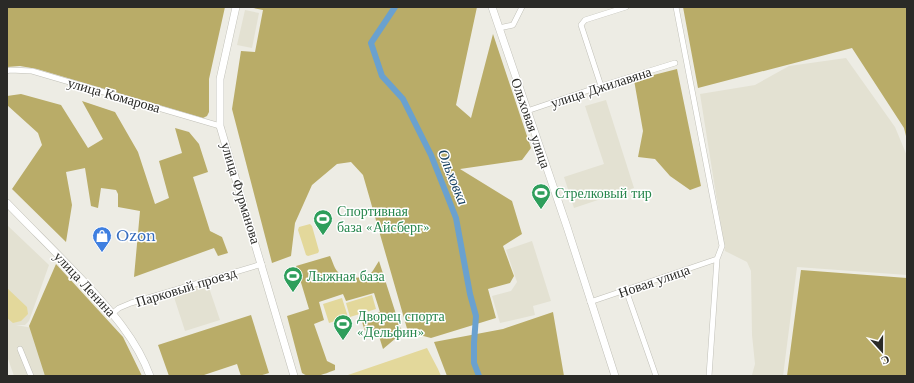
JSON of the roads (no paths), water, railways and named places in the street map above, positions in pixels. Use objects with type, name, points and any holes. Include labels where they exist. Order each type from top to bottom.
[{"type":"main road","name":"улица Фурманова","points":[[236,7],[220,79],[220,126],[294,376]]},
{"type":"main road","name":"Ольховая улица","points":[[492,7],[567,227],[615,376]]},
{"type":"main road","name":"улица Ленина","points":[[7,203],[69,265],[113,314],[136,349],[150,376]]},
{"type":"street","points":[[499,28],[513,25],[522,7]]},
{"type":"street","points":[[601,86],[581,25],[585,20],[626,7]]},
{"type":"street","points":[[676,7],[722,246],[717,259],[709,376]]},
{"type":"street","name":"улица Джилавяна","points":[[527,111],[675,63]]},
{"type":"street","name":"улица Комарова","points":[[7,71],[32,71],[220,126]]},
{"type":"street","name":"Новая улица","points":[[590,302],[717,259]]},
{"type":"street","name":"Парковый проезд","points":[[113,314],[119,308],[131,303],[262,264]]},
{"type":"street","points":[[626,290],[656,376]]},
{"type":"street","points":[[20,349],[31,376]]},
{"type":"waterway","name":"Ольховка","points":[[395,7],[371,43],[382,76],[403,99],[431,155],[456,218],[470,294],[476,316],[474,363],[479,376]]},
{"type":"place","name":"Стрелковый тир","points":[[541,210]]},
{"type":"place","name":"Спортивная база «Айсберг»","points":[[323,236]]},
{"type":"place","name":"Ozon","points":[[102,253]]},
{"type":"place","name":"Лыжная база","points":[[293,293]]},
{"type":"place","name":"Дворец спорта «Дельфин»","points":[[343,341]]}]
